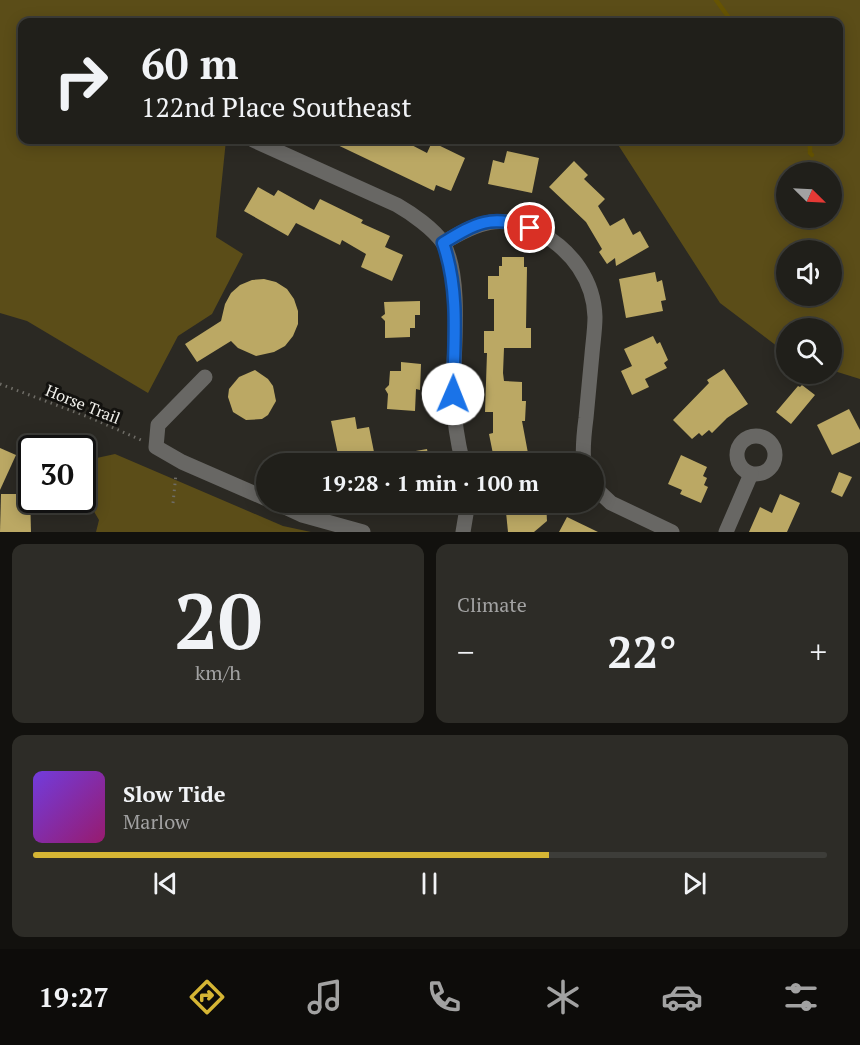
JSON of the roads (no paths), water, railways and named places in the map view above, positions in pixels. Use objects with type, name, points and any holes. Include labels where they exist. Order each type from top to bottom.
[{"type":"street","points":[[262,144],[397,205],[411,214],[443,243],[449,261],[455,303],[453,394],[455,433],[460,453]]},
{"type":"street","points":[[443,243],[482,222],[513,222],[550,238],[580,268],[593,297],[595,318],[583,453]]},
{"type":"street","points":[[205,377],[158,425],[156,447],[182,462],[256,494]]},
{"type":"street","points":[[726,532],[751,474]]},
{"type":"street","points":[[604,496],[611,503],[672,532]]},
{"type":"street","points":[[298,513],[363,532]]},
{"type":"street","points":[[463,532],[466,513]]},
{"type":"waterway","points":[[716,0],[729,18]]},
{"type":"waterway","points":[[810,144],[812,155]]}]
